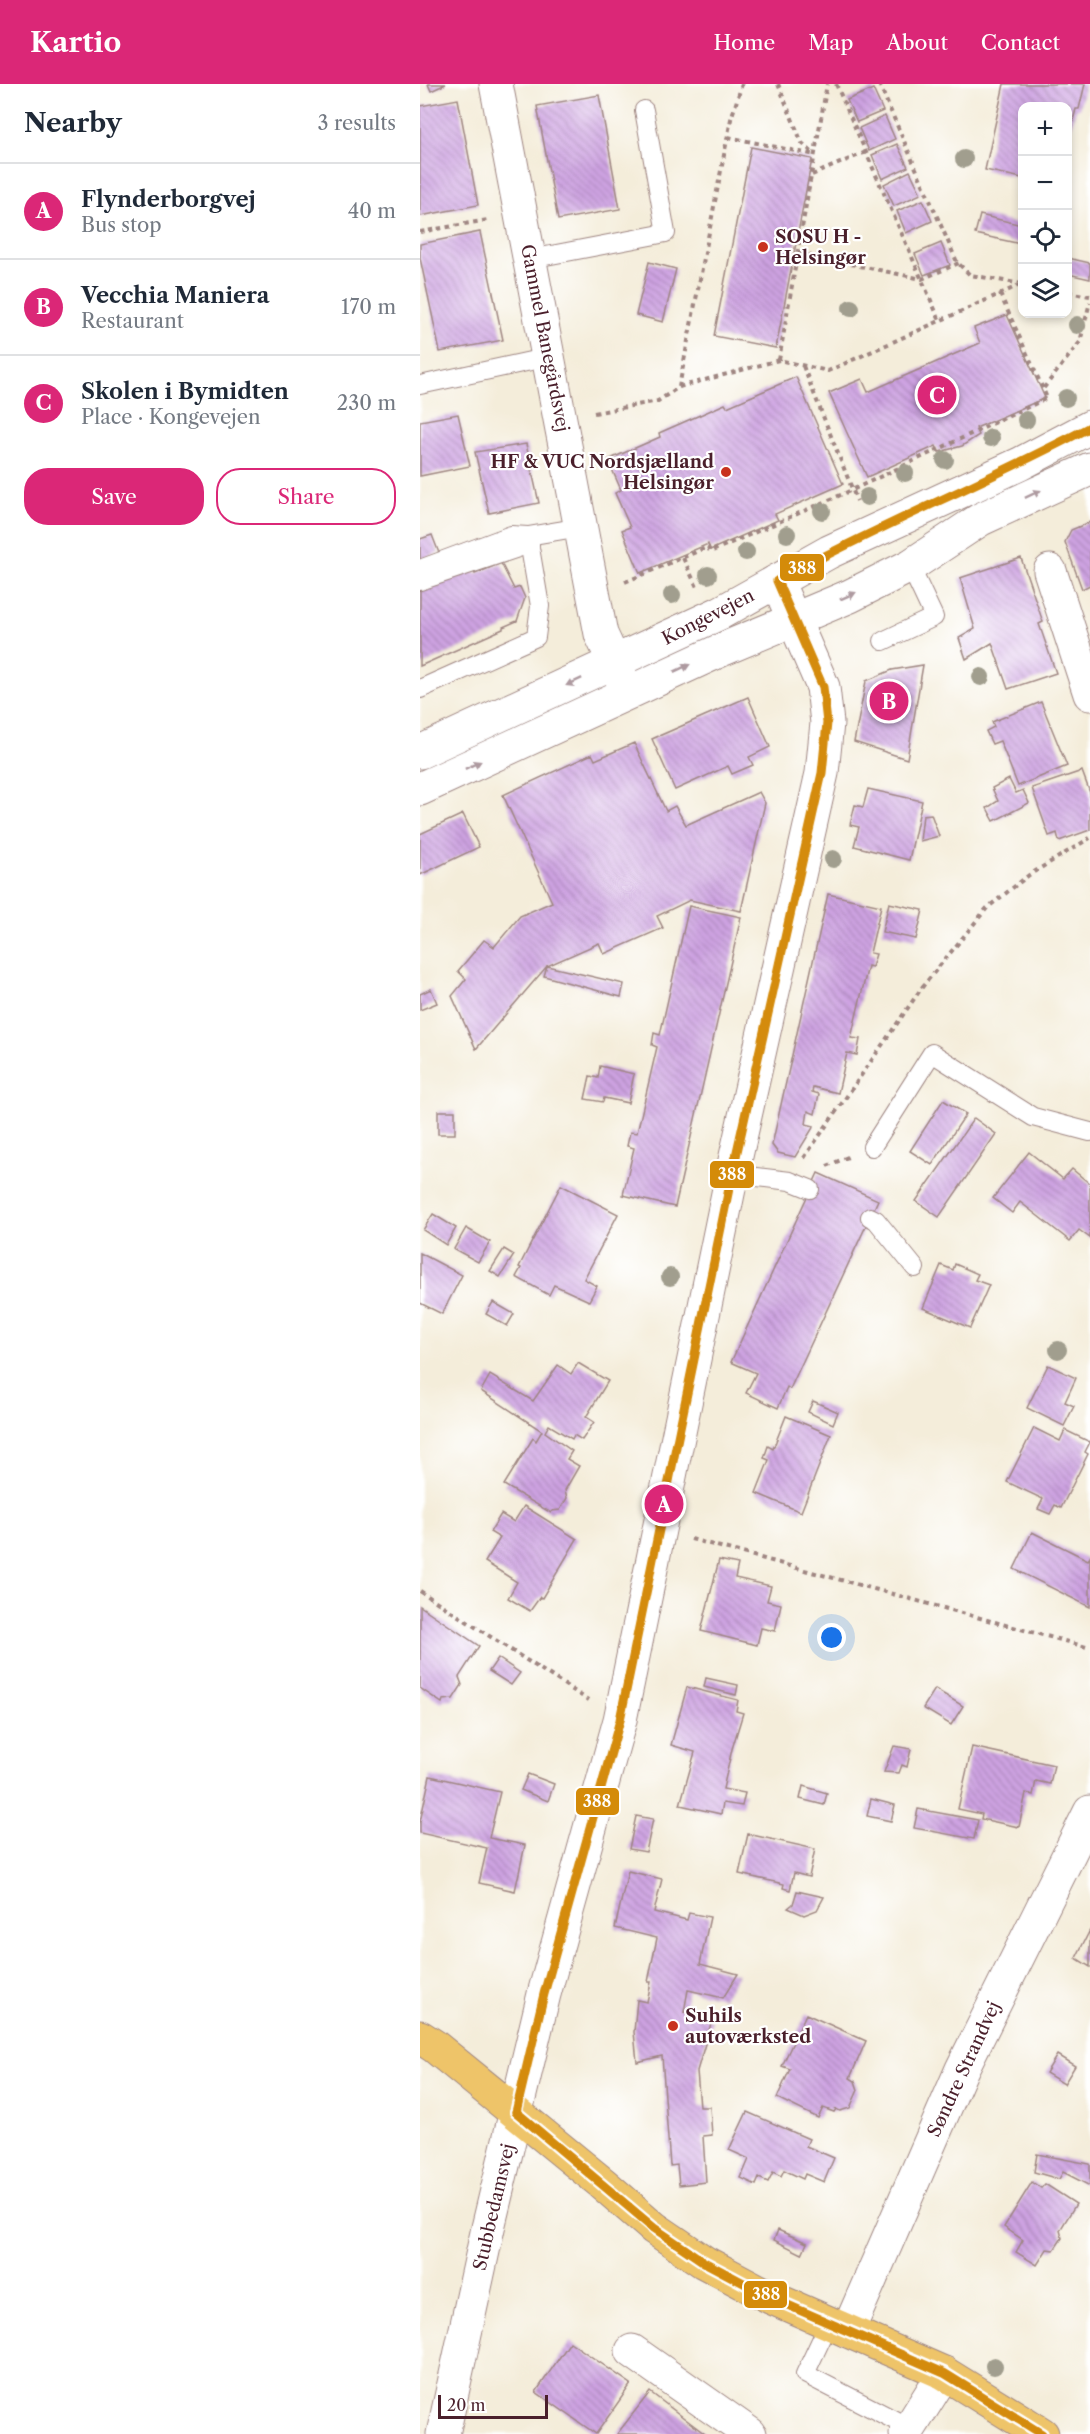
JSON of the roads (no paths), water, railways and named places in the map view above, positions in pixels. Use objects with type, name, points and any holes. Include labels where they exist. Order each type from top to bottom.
[{"type":"main road","points":[[420,2037],[516,2112],[654,2228],[704,2262],[772,2298],[944,2373],[978,2392],[1042,2434]]},
{"type":"street","name":"Gammel Banegårdsvej","points":[[496,84],[601,634],[629,693]]},
{"type":"street","name":"Kongevejen","points":[[420,752],[720,613],[829,552],[1020,464],[1090,428]]},
{"type":"street","name":"Kongevejen","points":[[420,789],[629,693],[850,596],[909,566],[981,519],[1090,469]]},
{"type":"street","points":[[1050,571],[1090,694]]},
{"type":"street","name":"Stubbedamsvej","points":[[443,2434],[544,1994],[620,1720],[732,1174],[823,763],[827,723],[823,687],[777,581]]},
{"type":"street","name":"Søndre Strandvej","points":[[839,2327],[962,2069],[1090,1812]]},
{"type":"street","points":[[632,2351],[750,2434]]},
{"type":"street","points":[[908,2431],[944,2373]]},
{"type":"lane","points":[[530,259],[666,233],[644,110]]},
{"type":"lane","points":[[420,385],[549,357]]},
{"type":"lane","points":[[420,581],[529,540],[581,527]]},
{"type":"lane","points":[[420,569],[511,535],[529,540]]},
{"type":"lane","points":[[420,689],[536,637],[540,606],[529,540]]},
{"type":"lane","points":[[883,641],[934,617],[909,566]]},
{"type":"lane","points":[[872,1148],[932,1053],[1033,1117],[1090,1132]]},
{"type":"lane","points":[[732,1174],[790,1180],[810,1189]]},
{"type":"lane","points":[[870,1217],[876,1220],[915,1268]]},
{"type":"lane","points":[[839,2327],[806,2374],[908,2431]]},
{"type":"place","name":"SOSU H - Helsingør","points":[[763,247]]},
{"type":"place","name":"Skolen i Bymidten","points":[[937,395]]},
{"type":"place","name":"HF & VUC Nordsjælland Helsingør","points":[[726,472]]},
{"type":"place","name":"Vecchia Maniera","points":[[889,701]]},
{"type":"place","name":"Flynderborgvej","points":[[664,1504]]},
{"type":"place","name":"Suhils autoværksted","points":[[673,2026]]}]
